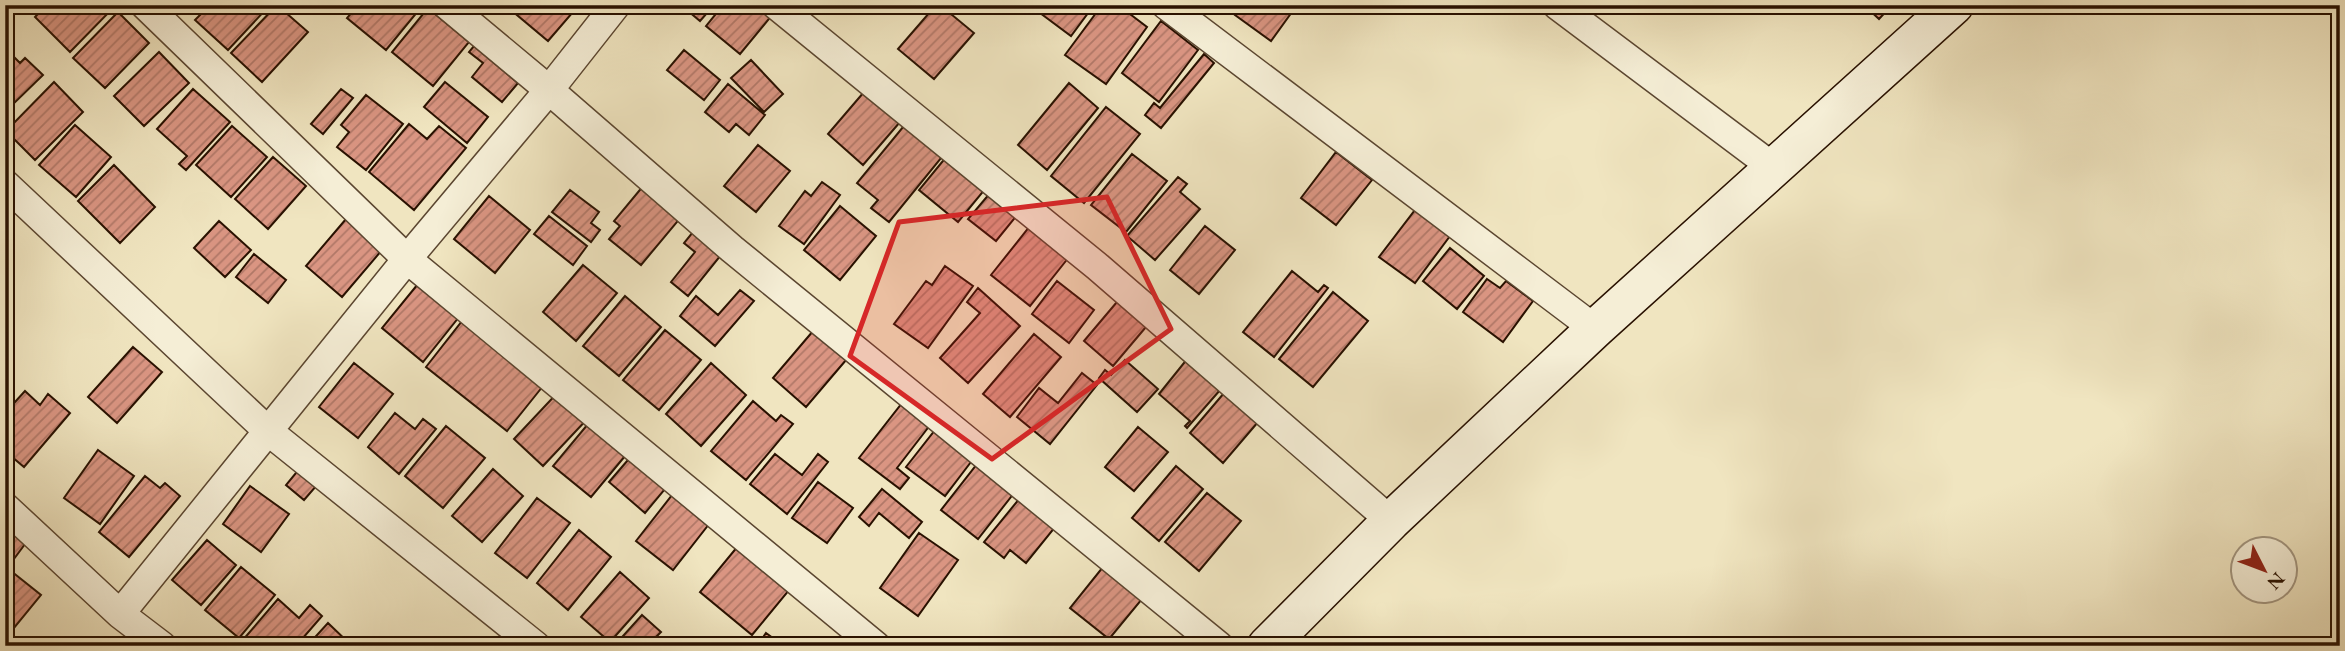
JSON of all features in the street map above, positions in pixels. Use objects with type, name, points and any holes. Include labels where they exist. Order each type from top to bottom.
[{"type":"street","points":[[145,5],[407,259],[876,646]]},
{"type":"street","points":[[447,5],[732,249],[1219,646]]},
{"type":"street","points":[[120,614],[616,5]]},
{"type":"street","points":[[776,5],[1097,267],[1391,521]]},
{"type":"street","points":[[1166,5],[1595,328]]},
{"type":"street","points":[[1557,5],[1774,168]]},
{"type":"street","points":[[1267,646],[1391,521],[1595,328],[1954,5]]},
{"type":"street","points":[[5,184],[268,431],[536,646]]},
{"type":"street","points":[[5,507],[120,614],[162,646]]},
{"type":"highlighted area","points":[[1107,197],[1171,329],[992,459],[850,356],[899,222]]},
{"type":"building","points":[[46,5],[114,7],[70,52],[35,17]]},
{"type":"building","points":[[210,5],[270,5],[228,50],[195,20]]},
{"type":"building","points":[[277,5],[308,32],[262,82],[231,53]]},
{"type":"building","points":[[358,5],[423,5],[386,50],[347,18]]},
{"type":"building","points":[[515,5],[579,5],[548,41],[511,10]]},
{"type":"building","points":[[681,5],[714,5],[700,21]]},
{"type":"building","points":[[723,5],[762,5],[773,14],[740,54],[706,26]]},
{"type":"building","points":[[936,5],[940,5],[974,33],[934,79],[898,49]]},
{"type":"building","points":[[1039,5],[1094,5],[1071,36],[1036,10]]},
{"type":"building","points":[[1102,5],[1118,5],[1147,27],[1106,84],[1065,55]]},
{"type":"building","points":[[1242,5],[1297,5],[1271,41],[1235,15]]},
{"type":"building","points":[[1864,5],[1892,5],[1879,19]]},
{"type":"building","points":[[428,8],[469,42],[433,86],[392,52]]},
{"type":"building","points":[[118,12],[149,43],[105,88],[73,58]]},
{"type":"building","points":[[1161,21],[1198,50],[1159,102],[1122,73]]},
{"type":"building","points":[[474,46],[518,83],[502,102],[472,77],[483,63],[469,52]]},
{"type":"building","points":[[5,48],[20,63],[25,58],[43,75],[5,112]]},
{"type":"building","points":[[684,50],[720,80],[704,100],[667,70]]},
{"type":"building","points":[[159,52],[189,83],[144,126],[114,96]]},
{"type":"building","points":[[1204,54],[1214,63],[1161,128],[1145,115],[1154,103],[1160,108]]},
{"type":"building","points":[[751,60],[783,94],[764,112],[731,78]]},
{"type":"building","points":[[54,82],[83,112],[35,160],[6,131]]},
{"type":"building","points":[[445,82],[488,117],[467,143],[424,107]]},
{"type":"building","points":[[1069,83],[1098,108],[1047,170],[1018,145]]},
{"type":"building","points":[[728,84],[765,115],[749,135],[736,124],[729,132],[705,112]]},
{"type":"building","points":[[870,85],[906,115],[863,165],[828,134]]},
{"type":"building","points":[[193,89],[230,122],[186,170],[179,164],[187,156],[157,129]]},
{"type":"building","points":[[341,89],[353,98],[323,134],[311,124]]},
{"type":"building","points":[[366,95],[403,124],[366,170],[337,147],[349,132],[341,125]]},
{"type":"building","points":[[1106,107],[1140,134],[1084,203],[1051,176]]},
{"type":"building","points":[[908,121],[946,152],[889,222],[871,208],[878,200],[857,183]]},
{"type":"building","points":[[409,124],[427,139],[439,126],[466,148],[414,210],[369,172]]},
{"type":"building","points":[[75,125],[111,157],[76,197],[39,165]]},
{"type":"building","points":[[232,126],[267,157],[231,197],[196,165]]},
{"type":"building","points":[[758,145],[790,171],[756,212],[724,186]]},
{"type":"building","points":[[1336,152],[1372,180],[1336,225],[1301,198]]},
{"type":"building","points":[[1132,154],[1167,181],[1126,232],[1091,205]]},
{"type":"building","points":[[947,156],[986,188],[958,222],[919,190]]},
{"type":"building","points":[[273,157],[306,186],[268,229],[235,199]]},
{"type":"building","points":[[114,165],[155,207],[120,243],[78,201]]},
{"type":"building","points":[[1178,177],[1187,184],[1180,192],[1200,209],[1155,260],[1127,236]]},
{"type":"building","points":[[822,182],[840,195],[804,244],[779,226],[805,191],[811,196]]},
{"type":"building","points":[[644,185],[682,216],[641,265],[609,239],[620,226],[614,221]]},
{"type":"building","points":[[570,190],[599,212],[591,223],[600,230],[591,242],[552,212]]},
{"type":"building","points":[[991,192],[1018,214],[996,241],[968,219]]},
{"type":"building","points":[[489,196],[530,230],[495,273],[454,239]]},
{"type":"building","points":[[840,206],[876,236],[840,280],[804,250]]},
{"type":"building","points":[[1415,210],[1450,236],[1415,283],[1379,257]]},
{"type":"building","points":[[549,216],[587,246],[573,265],[534,234]]},
{"type":"building","points":[[346,219],[382,250],[342,297],[306,266]]},
{"type":"building","points":[[219,221],[251,250],[225,277],[194,248]]},
{"type":"building","points":[[1030,226],[1069,257],[1030,306],[991,275]]},
{"type":"building","points":[[1205,226],[1235,250],[1199,294],[1170,270]]},
{"type":"building","points":[[697,227],[725,250],[688,296],[671,282],[695,252],[684,243]]},
{"type":"building","points":[[1450,248],[1484,276],[1457,309],[1423,281]]},
{"type":"building","points":[[254,254],[286,280],[268,303],[236,277]]},
{"type":"building","points":[[583,265],[617,293],[576,341],[543,312]]},
{"type":"building","points":[[945,266],[973,286],[928,348],[894,324],[926,281],[932,285]]},
{"type":"building","points":[[1292,271],[1318,292],[1324,285],[1328,288],[1274,357],[1243,332]]},
{"type":"building","points":[[422,279],[463,312],[423,362],[382,328]]},
{"type":"building","points":[[1487,279],[1500,288],[1506,281],[1533,301],[1503,342],[1463,312]]},
{"type":"building","points":[[1057,281],[1094,310],[1069,343],[1032,314]]},
{"type":"building","points":[[978,288],[1020,326],[968,383],[940,358],[980,313],[967,302]]},
{"type":"building","points":[[740,290],[754,301],[715,346],[680,316],[696,296],[718,315]]},
{"type":"building","points":[[1333,292],[1368,321],[1313,387],[1279,359]]},
{"type":"building","points":[[625,296],[661,327],[619,376],[583,346]]},
{"type":"building","points":[[1122,296],[1151,321],[1113,366],[1084,341]]},
{"type":"building","points":[[466,316],[547,381],[507,431],[426,367]]},
{"type":"building","points":[[819,324],[852,353],[806,407],[773,378]]},
{"type":"building","points":[[665,330],[701,360],[659,410],[623,380]]},
{"type":"building","points":[[1034,334],[1061,357],[1010,417],[983,394]]},
{"type":"building","points":[[133,347],[162,372],[117,423],[88,397]]},
{"type":"building","points":[[1192,353],[1227,382],[1187,428],[1185,426],[1190,421],[1159,394]]},
{"type":"building","points":[[1125,360],[1158,389],[1137,412],[1099,378],[1105,370],[1111,375]]},
{"type":"building","points":[[354,363],[393,394],[358,438],[319,407]]},
{"type":"building","points":[[711,363],[746,395],[701,446],[666,414]]},
{"type":"building","points":[[1082,373],[1097,385],[1050,444],[1017,417],[1039,388],[1058,403]]},
{"type":"building","points":[[1230,386],[1264,415],[1223,463],[1190,433]]},
{"type":"building","points":[[562,388],[591,415],[543,466],[514,439]]},
{"type":"building","points":[[25,391],[40,405],[48,394],[70,413],[24,467],[5,451],[5,413]]},
{"type":"building","points":[[906,398],[934,420],[897,468],[909,478],[900,489],[859,458]]},
{"type":"building","points":[[753,401],[776,421],[781,415],[793,424],[746,480],[711,451]]},
{"type":"building","points":[[395,413],[415,429],[423,419],[436,429],[399,474],[368,447]]},
{"type":"building","points":[[593,418],[630,450],[591,497],[553,466]]},
{"type":"building","points":[[939,425],[977,454],[945,496],[906,467]]},
{"type":"building","points":[[446,426],[485,458],[443,508],[405,476]]},
{"type":"building","points":[[1138,427],[1168,452],[1134,491],[1105,467]]},
{"type":"building","points":[[98,450],[134,476],[100,524],[64,498]]},
{"type":"building","points":[[634,453],[670,483],[645,513],[609,482]]},
{"type":"building","points":[[775,454],[802,475],[818,454],[828,462],[787,514],[750,484]]},
{"type":"building","points":[[981,459],[1018,488],[978,539],[941,510]]},
{"type":"building","points":[[305,462],[324,477],[304,500],[286,485]]},
{"type":"building","points":[[1176,466],[1203,489],[1159,541],[1132,518]]},
{"type":"building","points":[[493,469],[523,496],[482,542],[452,516]]},
{"type":"building","points":[[145,476],[160,488],[165,483],[180,496],[129,557],[99,532]]},
{"type":"building","points":[[818,482],[853,508],[827,543],[792,518]]},
{"type":"building","points":[[250,486],[289,514],[261,552],[223,524]]},
{"type":"building","points":[[882,489],[922,522],[909,538],[879,513],[869,526],[859,517]]},
{"type":"building","points":[[676,490],[713,519],[673,570],[636,541]]},
{"type":"building","points":[[1024,493],[1060,521],[1026,563],[1010,550],[1004,558],[984,542]]},
{"type":"building","points":[[1207,493],[1241,521],[1199,571],[1165,542]]},
{"type":"building","points":[[537,498],[570,523],[527,578],[495,553]]},
{"type":"building","points":[[5,523],[28,540],[5,571]]},
{"type":"building","points":[[579,530],[611,557],[568,610],[537,583]]},
{"type":"building","points":[[919,533],[958,560],[918,616],[880,588]]},
{"type":"building","points":[[207,540],[236,565],[201,605],[172,580]]},
{"type":"building","points":[[738,546],[790,589],[752,635],[700,592]]},
{"type":"building","points":[[1107,562],[1147,593],[1109,639],[1070,608]]},
{"type":"building","points":[[241,567],[275,595],[239,638],[205,610]]},
{"type":"building","points":[[11,571],[41,595],[5,639],[5,578]]},
{"type":"building","points":[[620,572],[649,598],[610,642],[581,617]]},
{"type":"building","points":[[278,599],[299,618],[310,605],[322,616],[296,646],[248,646],[242,641]]},
{"type":"building","points":[[642,615],[661,632],[653,640],[660,646],[614,646]]},
{"type":"building","points":[[328,623],[352,646],[307,646]]},
{"type":"building","points":[[766,633],[784,646],[757,646]]}]
